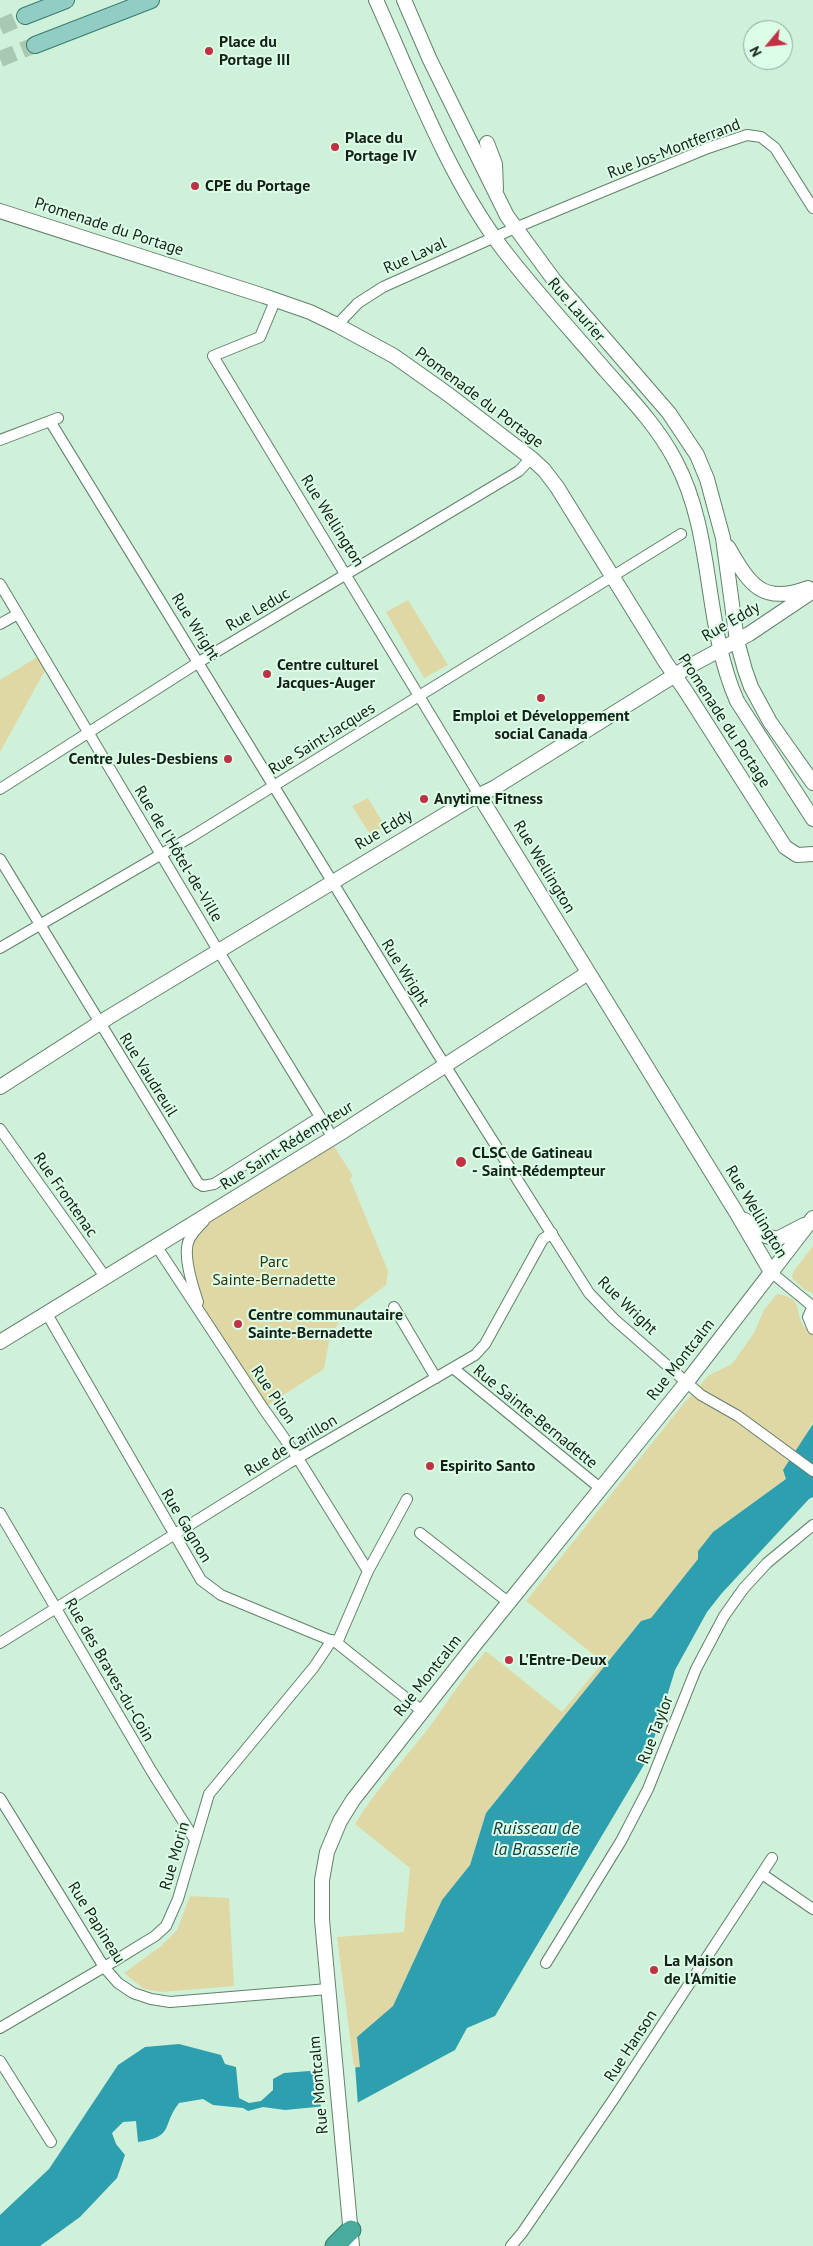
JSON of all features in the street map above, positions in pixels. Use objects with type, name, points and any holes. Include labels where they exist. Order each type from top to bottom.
[{"type":"highway","points":[[336,2246],[351,2238]]},
{"type":"main road","points":[[25,16],[66,0]]},
{"type":"main road","points":[[35,45],[151,0]]},
{"type":"main road","name":"Rue Laurier","points":[[376,0],[447,155],[494,237],[537,291],[646,415],[676,462],[685,483],[699,529],[720,650],[737,701],[813,820]]},
{"type":"main road","name":"Rue Laurier","points":[[404,0],[430,60],[496,197],[515,228],[566,294],[653,394],[697,455],[707,479],[723,538],[737,641],[744,670],[760,705],[813,783]]},
{"type":"main road","points":[[487,143],[495,164],[496,197]]},
{"type":"main road","name":"Promenade du Portage","points":[[0,210],[316,314],[402,362],[449,394],[531,458],[544,470],[557,487],[611,576],[784,847],[797,855],[813,854]]},
{"type":"main road","points":[[723,538],[744,574],[759,588],[774,594],[787,595],[813,586]]},
{"type":"main road","name":"Rue Eddy","points":[[0,1087],[99,1024],[332,882],[494,788],[675,676],[737,641],[813,591]]},
{"type":"main road","name":"Rue Wellington","points":[[479,795],[771,1272]]},
{"type":"main road","name":"Rue Saint-Rédempteur","points":[[0,1342],[157,1248],[333,1138],[588,973]]},
{"type":"main road","points":[[736,1212],[766,1236],[777,1239],[784,1237],[812,1220]]},
{"type":"main road","name":"Rue Montcalm","points":[[351,2238],[321,1902],[322,1880],[327,1852],[340,1821],[348,1807],[422,1711],[686,1383],[812,1220]]},
{"type":"street","name":"Rue Jos-Montferrand","points":[[515,228],[708,148],[747,135],[761,137],[775,148],[813,208]]},
{"type":"street","name":"Rue Laval","points":[[337,325],[358,303],[374,292],[515,228]]},
{"type":"street","name":"Rue Wellington","points":[[275,300],[260,337],[213,356],[479,795]]},
{"type":"street","name":"Rue Wright","points":[[0,440],[54,420],[444,1065],[595,1300],[686,1383],[708,1400],[738,1416],[813,1470]]},
{"type":"street","name":"Rue Leduc","points":[[0,789],[199,662],[519,471],[531,458]]},
{"type":"street","name":"Rue Saint-Jacques","points":[[0,948],[161,855],[681,534]]},
{"type":"street","name":"Rue de l'Hôtel-de-Ville","points":[[0,584],[218,951],[333,1138]]},
{"type":"street","points":[[0,624],[18,614]]},
{"type":"street","name":"Rue Vaudreuil","points":[[0,860],[99,1024],[195,1178],[203,1186],[214,1184],[320,1117]]},
{"type":"street","name":"Rue Frontenac","points":[[0,1129],[106,1278]]},
{"type":"street","name":"Rue Pilon","points":[[201,1313],[188,1265],[187,1247],[189,1239],[210,1214]]},
{"type":"street","name":"Rue de Carillon","points":[[0,1643],[173,1534],[480,1351],[543,1239],[552,1233]]},
{"type":"street","name":"Rue Pilon","points":[[157,1248],[262,1408],[298,1458],[368,1571]]},
{"type":"street","name":"Rue Wellington","points":[[771,1272],[813,1306],[808,1317],[813,1329]]},
{"type":"street","points":[[394,1307],[436,1378]]},
{"type":"street","name":"Rue Gagnon","points":[[47,1314],[201,1580],[221,1595],[334,1641],[422,1711]]},
{"type":"street","name":"Rue Sainte-Bernadette","points":[[453,1368],[600,1488]]},
{"type":"street","name":"Rue Morin","points":[[0,2028],[155,1936],[166,1926],[178,1899],[209,1794],[334,1641],[368,1571],[407,1499]]},
{"type":"street","name":"Rue des Braves-du-Coin","points":[[0,1513],[152,1772],[195,1840]]},
{"type":"street","name":"Rue Taylor","points":[[546,1963],[621,1841],[648,1789],[696,1669],[724,1616],[744,1588],[767,1563],[813,1525]]},
{"type":"street","points":[[420,1533],[508,1602]]},
{"type":"street","name":"Rue Papineau","points":[[0,1798],[104,1967],[118,1983],[133,1993],[151,1999],[170,2002],[328,1989]]},
{"type":"street","name":"Rue Hanson","points":[[511,2246],[522,2233],[608,2108],[772,1858]]},
{"type":"street","points":[[762,1874],[813,1909]]},
{"type":"street","points":[[0,2061],[50,2142]]},
{"type":"green space","points":[[408,600],[448,665],[424,678],[386,612]]},
{"type":"green space","points":[[42,654],[48,665],[0,752],[0,680]]},
{"type":"green space","points":[[368,798],[385,826],[370,834],[352,806]]},
{"type":"green space","name":"Parc Sainte-Bernadette","points":[[330,1140],[353,1176],[350,1179],[388,1271],[386,1285],[341,1319],[330,1337],[324,1369],[263,1408],[201,1313],[194,1289],[189,1239],[197,1229]]},
{"type":"green space","points":[[813,1246],[813,1293],[805,1290],[792,1278],[793,1272]]},
{"type":"green space","points":[[777,1294],[786,1296],[795,1302],[800,1320],[813,1333],[813,1421],[786,1479],[713,1532],[698,1551],[698,1559],[651,1618],[641,1621],[486,1813],[470,1865],[442,1900],[393,2006],[357,2037],[361,2067],[354,2068],[337,1937],[404,1932],[410,1868],[355,1824],[373,1797],[423,1735],[486,1651],[562,1712],[603,1662],[526,1601],[684,1403],[709,1375],[732,1364],[754,1333],[764,1310]]},
{"type":"green space","points":[[190,1896],[229,1898],[234,1986],[162,1992],[144,1989],[124,1973],[161,1946],[177,1930]]},
{"type":"water","name":"Ruisseau de la Brasserie","points":[[813,1424],[813,1497],[809,1499],[722,1593],[707,1612],[675,1670],[648,1758],[495,2016],[467,2028],[455,2050],[357,2103],[285,2110],[263,2107],[248,2111],[243,2108],[213,2105],[203,2099],[179,2103],[162,2134],[150,2140],[138,2142],[136,2121],[123,2122],[112,2133],[116,2144],[125,2155],[117,2178],[80,2217],[40,2246],[0,2246],[0,2215],[49,2169],[118,2065],[145,2047],[179,2044],[221,2055],[225,2064],[236,2067],[239,2098],[249,2103],[261,2101],[273,2090],[273,2079],[284,2073],[360,2067],[357,2037],[393,2006],[442,1900],[470,1865],[486,1813],[641,1621],[651,1618],[698,1559],[698,1551],[713,1532],[786,1479],[783,1470]]},
{"type":"pier","points":[[355,2065],[358,2106],[321,2109],[318,2068]]},
{"type":"tunnel","points":[[0,27],[25,16]]},
{"type":"tunnel","points":[[0,59],[35,45]]},
{"type":"place","name":"Place du Portage III","points":[[209,51]]},
{"type":"place","name":"Place du Portage IV","points":[[335,147]]},
{"type":"place","name":"CPE du Portage","points":[[195,186]]},
{"type":"place","name":"Centre culturel Jacques-Auger","points":[[267,674]]},
{"type":"place","name":"Emploi et Développement social Canada","points":[[541,698]]},
{"type":"place","name":"Centre Jules-Desbiens","points":[[228,759]]},
{"type":"place","name":"Anytime Fitness","points":[[424,799]]},
{"type":"place","name":"CLSC de Gatineau - Saint-Rédempteur","points":[[461,1162]]},
{"type":"place","name":"Centre communautaire Sainte-Bernadette","points":[[238,1324]]},
{"type":"place","name":"Espirito Santo","points":[[430,1466]]},
{"type":"place","name":"L'Entre-Deux","points":[[509,1660]]},
{"type":"place","name":"La Maison de l'Amitie","points":[[654,1970]]}]
